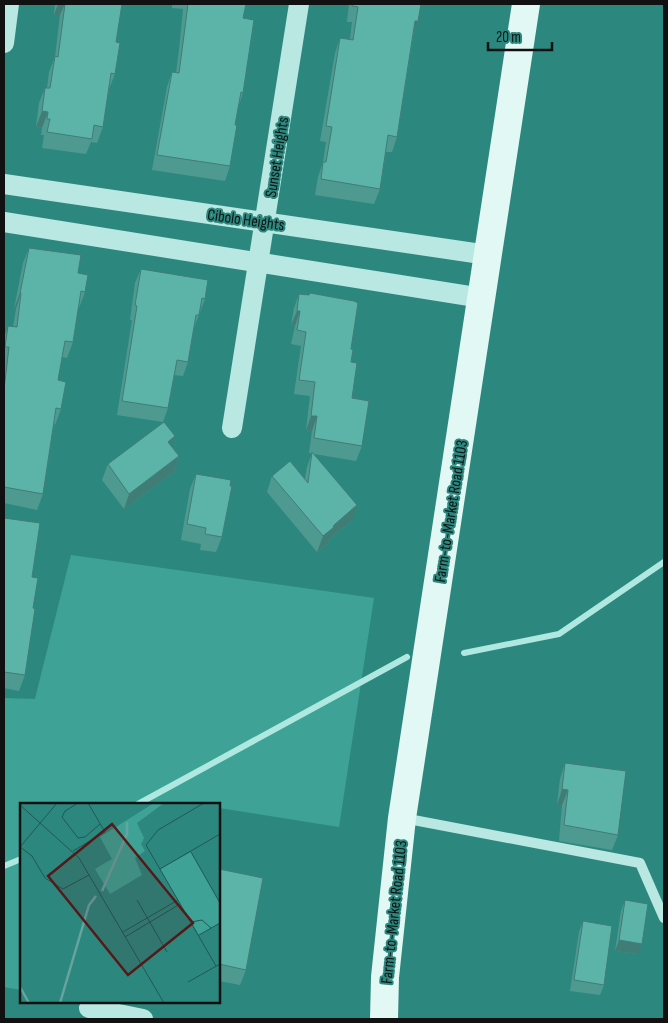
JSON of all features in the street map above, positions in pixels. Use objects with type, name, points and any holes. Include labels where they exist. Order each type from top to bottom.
[{"type":"main road","name":"Farm-to-Market Road 1103","points":[[384,1019],[385,977],[402,818],[526,4]]},
{"type":"street","name":"Sunset Heights","points":[[232,428],[300,4]]},
{"type":"street","points":[[4,43],[7,14]]},
{"type":"street","name":"Cibolo Heights","points":[[4,184],[488,255]]},
{"type":"street","points":[[4,222],[482,298]]},
{"type":"street","points":[[88,1014],[143,1019]]},
{"type":"lane","points":[[402,818],[640,863],[664,918]]},
{"type":"green space","points":[[71,555],[374,598],[339,827],[220,808],[220,803],[20,803],[20,990],[4,987],[4,698],[35,699]]},
{"type":"building","points":[[65,4],[122,4],[116,42],[120,43],[115,74],[111,73],[103,127],[94,125],[92,139],[47,132],[50,119],[47,119],[48,112],[42,111],[45,88],[50,88],[55,56],[58,57]]},
{"type":"building","points":[[188,4],[246,4],[243,18],[254,20],[243,93],[241,92],[235,125],[237,125],[230,166],[157,155],[172,72],[179,73]]},
{"type":"building","points":[[353,4],[421,4],[418,21],[415,21],[397,137],[388,135],[380,189],[321,179],[323,162],[326,162],[332,127],[326,126],[340,38],[353,40],[358,7],[352,6]]},
{"type":"building","points":[[29,248],[81,255],[78,273],[88,275],[85,292],[81,291],[73,342],[65,341],[58,380],[66,382],[61,409],[56,408],[43,494],[4,487],[4,389],[9,347],[5,347],[8,326],[17,327],[20,293]]},
{"type":"building","points":[[141,269],[208,280],[205,299],[202,298],[199,315],[196,315],[188,362],[177,360],[168,408],[122,401]]},
{"type":"building","points":[[310,293],[358,303],[351,349],[353,350],[351,362],[357,363],[352,398],[369,401],[362,446],[314,438],[317,416],[311,416],[315,382],[299,380],[306,332],[297,330],[300,311],[297,311],[299,294],[309,295]]},
{"type":"building","points":[[164,422],[175,436],[168,442],[179,456],[129,494],[108,464]]},
{"type":"building","points":[[312,452],[357,505],[323,536],[272,476],[290,461],[308,483]]},
{"type":"building","points":[[196,474],[231,480],[230,486],[232,486],[222,537],[205,534],[206,528],[187,524]]},
{"type":"building","points":[[4,518],[40,523],[32,577],[38,578],[33,608],[35,609],[25,675],[4,672]]},
{"type":"building","points":[[565,763],[626,771],[618,835],[564,825],[568,790],[562,789]]},
{"type":"building","points":[[220,869],[263,878],[246,970],[220,964]]},
{"type":"building","points":[[625,900],[648,904],[642,944],[619,940]]},
{"type":"building","points":[[583,921],[612,926],[604,985],[574,980]]},
{"type":"waterway","points":[[464,653],[559,634],[664,562]]},
{"type":"waterway","points":[[140,803],[407,657]]},
{"type":"waterway","points":[[4,866],[20,859]]}]
